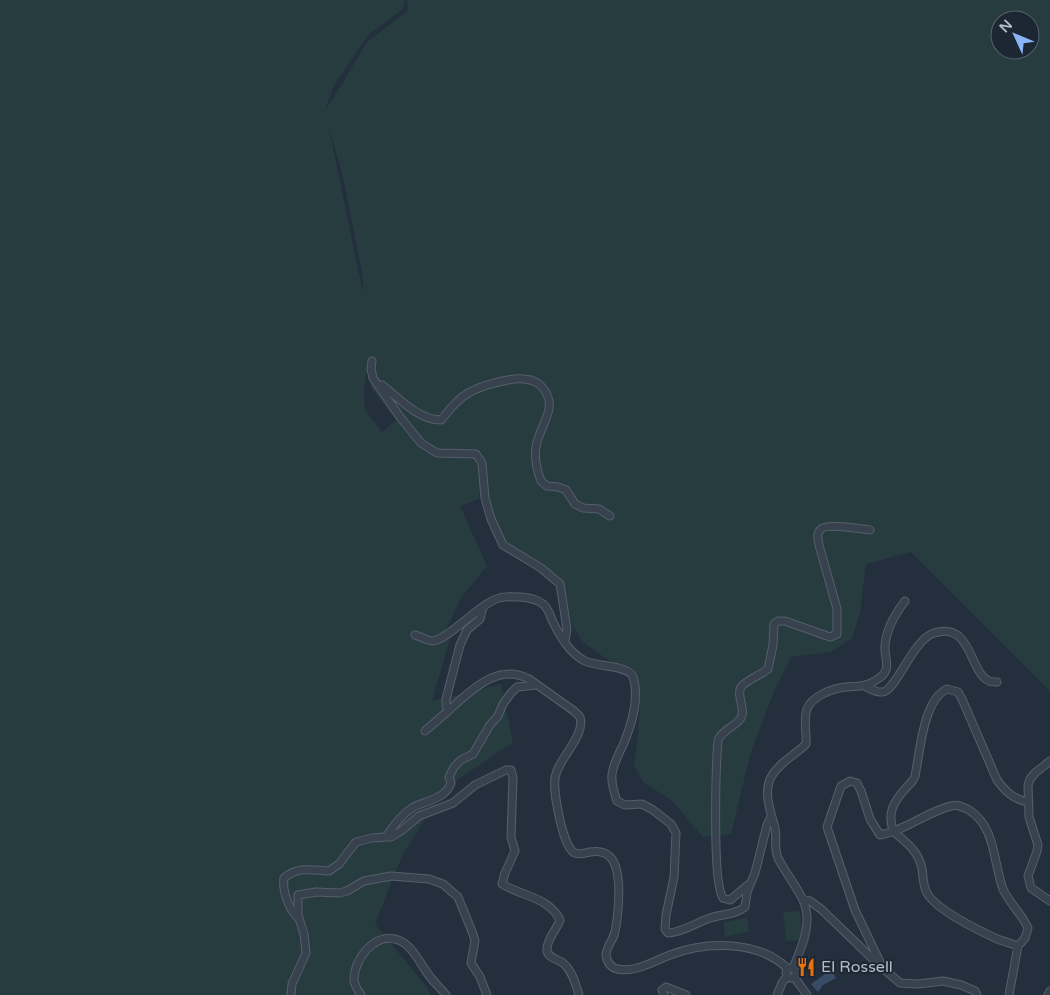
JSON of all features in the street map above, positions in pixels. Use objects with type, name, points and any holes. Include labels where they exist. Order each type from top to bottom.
[{"type":"street","points":[[372,361],[373,378],[400,417],[422,443],[437,453],[476,454],[479,457],[483,471],[484,498],[503,545],[541,568],[560,584],[567,629],[564,642]]},
{"type":"street","points":[[377,383],[384,386],[406,406],[433,420],[441,420],[460,398],[478,388],[510,379],[531,380],[539,383],[546,391],[550,400],[549,410],[536,445],[535,455],[541,481],[547,486],[566,490],[575,504],[583,508],[599,508],[610,516]]},
{"type":"street","points":[[753,878],[746,888],[730,900],[723,898],[719,893],[716,816],[718,740],[721,733],[740,719],[742,714],[739,692],[741,687],[745,682],[768,669],[773,645],[774,624],[778,621],[785,622],[830,637],[837,634],[837,609],[817,536],[820,530],[827,526],[870,530]]},
{"type":"street","points":[[415,634],[434,641],[492,600],[508,596],[535,600],[547,608],[564,642],[572,652],[586,662],[627,669],[632,674],[636,687],[636,703],[630,726],[614,764],[612,777],[618,801],[625,805],[642,804],[653,810],[671,824],[676,833],[674,877],[666,915],[665,929],[668,933],[676,933],[709,918],[741,910],[745,907],[767,825],[771,817]]},
{"type":"street","points":[[777,995],[802,949],[806,933],[806,914],[803,899],[778,857],[775,826],[771,817],[768,797],[769,781],[781,764],[806,744],[806,716],[807,709],[811,703],[820,696],[835,690],[864,686],[884,673],[887,661],[884,648],[885,642],[893,619],[905,601]]},
{"type":"street","points":[[448,710],[446,699],[460,645],[468,630],[480,619],[483,607]]},
{"type":"street","points":[[864,686],[880,692],[890,689],[904,665],[923,639],[932,634],[945,631],[963,640],[982,674],[989,681],[996,682]]},
{"type":"street","points":[[425,730],[477,686],[499,675],[523,676],[574,711],[582,722],[575,740],[554,777],[564,837],[568,848],[574,853],[580,854],[602,851],[610,856],[615,865],[618,879],[617,923],[606,954],[608,964],[613,968],[622,970],[645,966],[670,954],[694,947],[723,945],[765,953],[776,958],[807,995]]},
{"type":"street","points":[[386,837],[409,810],[424,802],[438,798],[449,790],[451,783],[449,777],[454,767],[461,760],[473,754],[511,693],[517,687],[536,685]]},
{"type":"street","points":[[1018,946],[992,936],[954,916],[929,896],[925,890],[917,855],[912,846],[894,832],[891,826],[891,811],[895,801],[915,778],[927,716],[941,692],[947,689],[958,692],[997,780],[1006,792],[1016,799],[1028,802]]},
{"type":"street","points":[[1050,761],[1030,779],[1028,802],[1032,829],[1038,845],[1030,868],[1028,881],[1031,888],[1050,901]]},
{"type":"street","points":[[299,919],[293,914],[283,884],[284,878],[293,870],[329,871],[339,864],[356,842],[372,838],[391,837],[419,816],[454,803],[475,785],[506,770],[511,770],[513,778],[511,837],[515,851],[502,884],[511,890],[531,896],[556,911],[560,920],[547,945],[546,951],[565,964],[575,982],[578,995]]},
{"type":"street","points":[[878,964],[880,962],[855,910],[828,827],[842,786],[850,781],[857,783],[870,819],[880,835],[894,832],[948,806],[956,805],[975,814],[984,823],[988,830],[1004,890],[1028,928],[1025,938],[1018,946],[1008,995]]},
{"type":"street","points":[[291,995],[292,984],[306,953],[304,934],[299,919],[298,895],[316,892],[339,894],[347,892],[364,881],[391,876],[429,879],[443,884],[458,897],[475,941],[472,963],[488,995]]},
{"type":"street","points":[[803,899],[810,901],[821,910],[900,983],[918,984],[943,981],[961,985],[975,991],[977,995]]},
{"type":"street","points":[[360,995],[354,982],[360,959],[371,945],[379,939],[388,937],[399,940],[406,946],[430,978],[446,995]]},
{"type":"street","points":[[664,995],[662,990],[666,987],[686,995]]},
{"type":"street","points":[[1048,995],[1050,991]]},
{"type":"green space","points":[[0,0],[405,0],[403,9],[369,34],[334,85],[325,110],[366,43],[408,10],[407,0],[1050,0],[1050,691],[911,552],[866,564],[860,613],[852,638],[831,652],[791,657],[775,689],[750,755],[731,834],[703,837],[671,800],[643,782],[634,764],[640,702],[637,678],[633,668],[611,662],[583,642],[572,625],[564,584],[554,574],[505,542],[493,518],[488,497],[480,489],[479,499],[460,506],[487,566],[461,598],[446,629],[451,635],[432,701],[501,684],[513,742],[444,789],[402,856],[375,924],[426,986],[431,995],[0,995]],"holes":[[[328,124],[344,181],[363,278],[363,293]],[[368,361],[371,388],[396,420],[382,432],[365,410],[364,388]]]},
{"type":"green space","points":[[800,911],[802,940],[786,941],[783,912]]},
{"type":"green space","points":[[747,918],[749,932],[725,937],[723,922]]},
{"type":"water","points":[[828,972],[833,973],[836,978],[823,985],[818,992],[811,984]]},
{"type":"place","name":"El Rossell","points":[[806,967]]}]
